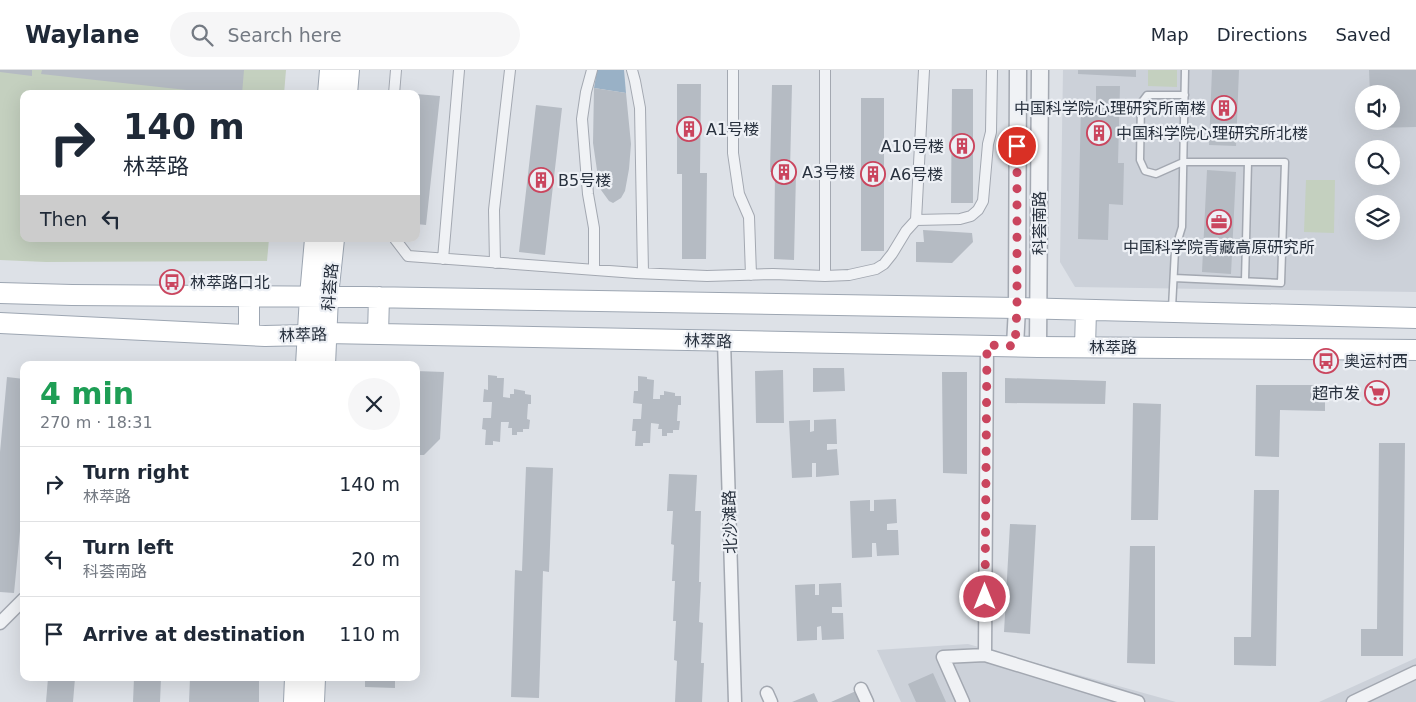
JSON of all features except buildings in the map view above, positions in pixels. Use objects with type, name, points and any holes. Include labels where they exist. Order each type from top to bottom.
[{"type":"main road","points":[[328,90],[330,70]]},
{"type":"main road","points":[[348,90],[350,70]]},
{"type":"main road","name":"科荟路","points":[[307,361],[317,334],[319,296],[315,242]]},
{"type":"main road","name":"科荟路","points":[[319,296],[333,242]]},
{"type":"main road","points":[[0,293],[319,296],[1039,308],[1416,318]]},
{"type":"main road","points":[[248,336],[249,296]]},
{"type":"main road","points":[[378,334],[379,297]]},
{"type":"main road","points":[[1085,347],[1086,310]]},
{"type":"main road","name":"林萃路","points":[[0,323],[248,336],[378,334],[1038,347],[1416,350]]},
{"type":"main road","name":"科荟路","points":[[317,334],[324,361]]},
{"type":"main road","points":[[294,702],[295,681]]},
{"type":"main road","points":[[314,702],[315,681]]},
{"type":"street","points":[[394,90],[396,70]]},
{"type":"street","points":[[443,259],[459,70]]},
{"type":"street","points":[[495,263],[494,210],[510,70]]},
{"type":"street","points":[[592,70],[582,119],[588,194],[594,228],[594,270]]},
{"type":"street","points":[[632,70],[636,81],[640,108],[643,273]]},
{"type":"street","points":[[733,70],[733,153],[739,194],[749,217],[751,275]]},
{"type":"street","points":[[825,276],[826,70]]},
{"type":"street","points":[[397,242],[408,256],[643,273],[707,276],[773,274],[825,276],[849,275],[876,270],[884,264],[906,231],[916,220],[924,70]]},
{"type":"street","points":[[916,220],[960,219],[971,216],[978,210],[983,201],[988,144],[992,124],[992,70]]},
{"type":"street","name":"科荟南路","points":[[1015,346],[1017,308],[1018,70]]},
{"type":"street","name":"科荟南路","points":[[1038,347],[1040,70]]},
{"type":"street","name":"北沙滩路","points":[[724,341],[735,702]]},
{"type":"street","points":[[985,655],[987,345]]},
{"type":"street","points":[[0,623],[20,602]]},
{"type":"street","points":[[963,702],[943,657],[985,655],[1138,702]]},
{"type":"street","points":[[1353,702],[1416,672]]},
{"type":"street","points":[[861,689],[867,702]]},
{"type":"lane","points":[[1172,312],[1175,250],[1182,226],[1186,70]]},
{"type":"lane","points":[[1174,278],[1281,282],[1285,162],[1183,162],[1156,174],[1146,171],[1140,160],[1141,103],[1146,95],[1185,95]]},
{"type":"lane","points":[[1245,281],[1248,162]]},
{"type":"shaded area","points":[[1063,70],[1416,70],[1416,292],[1075,287],[1060,262]]},
{"type":"shaded area","points":[[968,644],[1176,702],[901,702],[877,650]]},
{"type":"shaded area","points":[[1416,658],[1416,702],[1319,702]]},
{"type":"green space","points":[[0,70],[286,70],[284,90],[20,90],[20,242],[269,242],[267,261],[46,262],[0,260]]},
{"type":"green space","points":[[1148,70],[1177,70],[1177,87],[1148,86]]},
{"type":"green space","points":[[1306,180],[1335,180],[1334,233],[1304,232]]},
{"type":"water","points":[[597,70],[624,70],[626,93],[594,88]]},
{"type":"place","name":"中国科学院心理研究所南楼","points":[[1224,108]]},
{"type":"place","name":"A1号楼","points":[[689,129]]},
{"type":"place","name":"中国科学院心理研究所北楼","points":[[1099,133]]},
{"type":"place","name":"A10号楼","points":[[962,146]]},
{"type":"place","name":"A3号楼","points":[[784,172]]},
{"type":"place","name":"A6号楼","points":[[873,174]]},
{"type":"place","name":"B5号楼","points":[[541,180]]},
{"type":"place","name":"中国科学院青藏高原研究所","points":[[1219,222]]},
{"type":"place","name":"林萃路口北","points":[[172,282]]},
{"type":"place","name":"奥运村西","points":[[1326,361]]},
{"type":"place","name":"超市发","points":[[1377,393]]},
{"type":"route","points":[[985,597],[987,345],[1015,346],[1017,308],[1017,146]]}]
